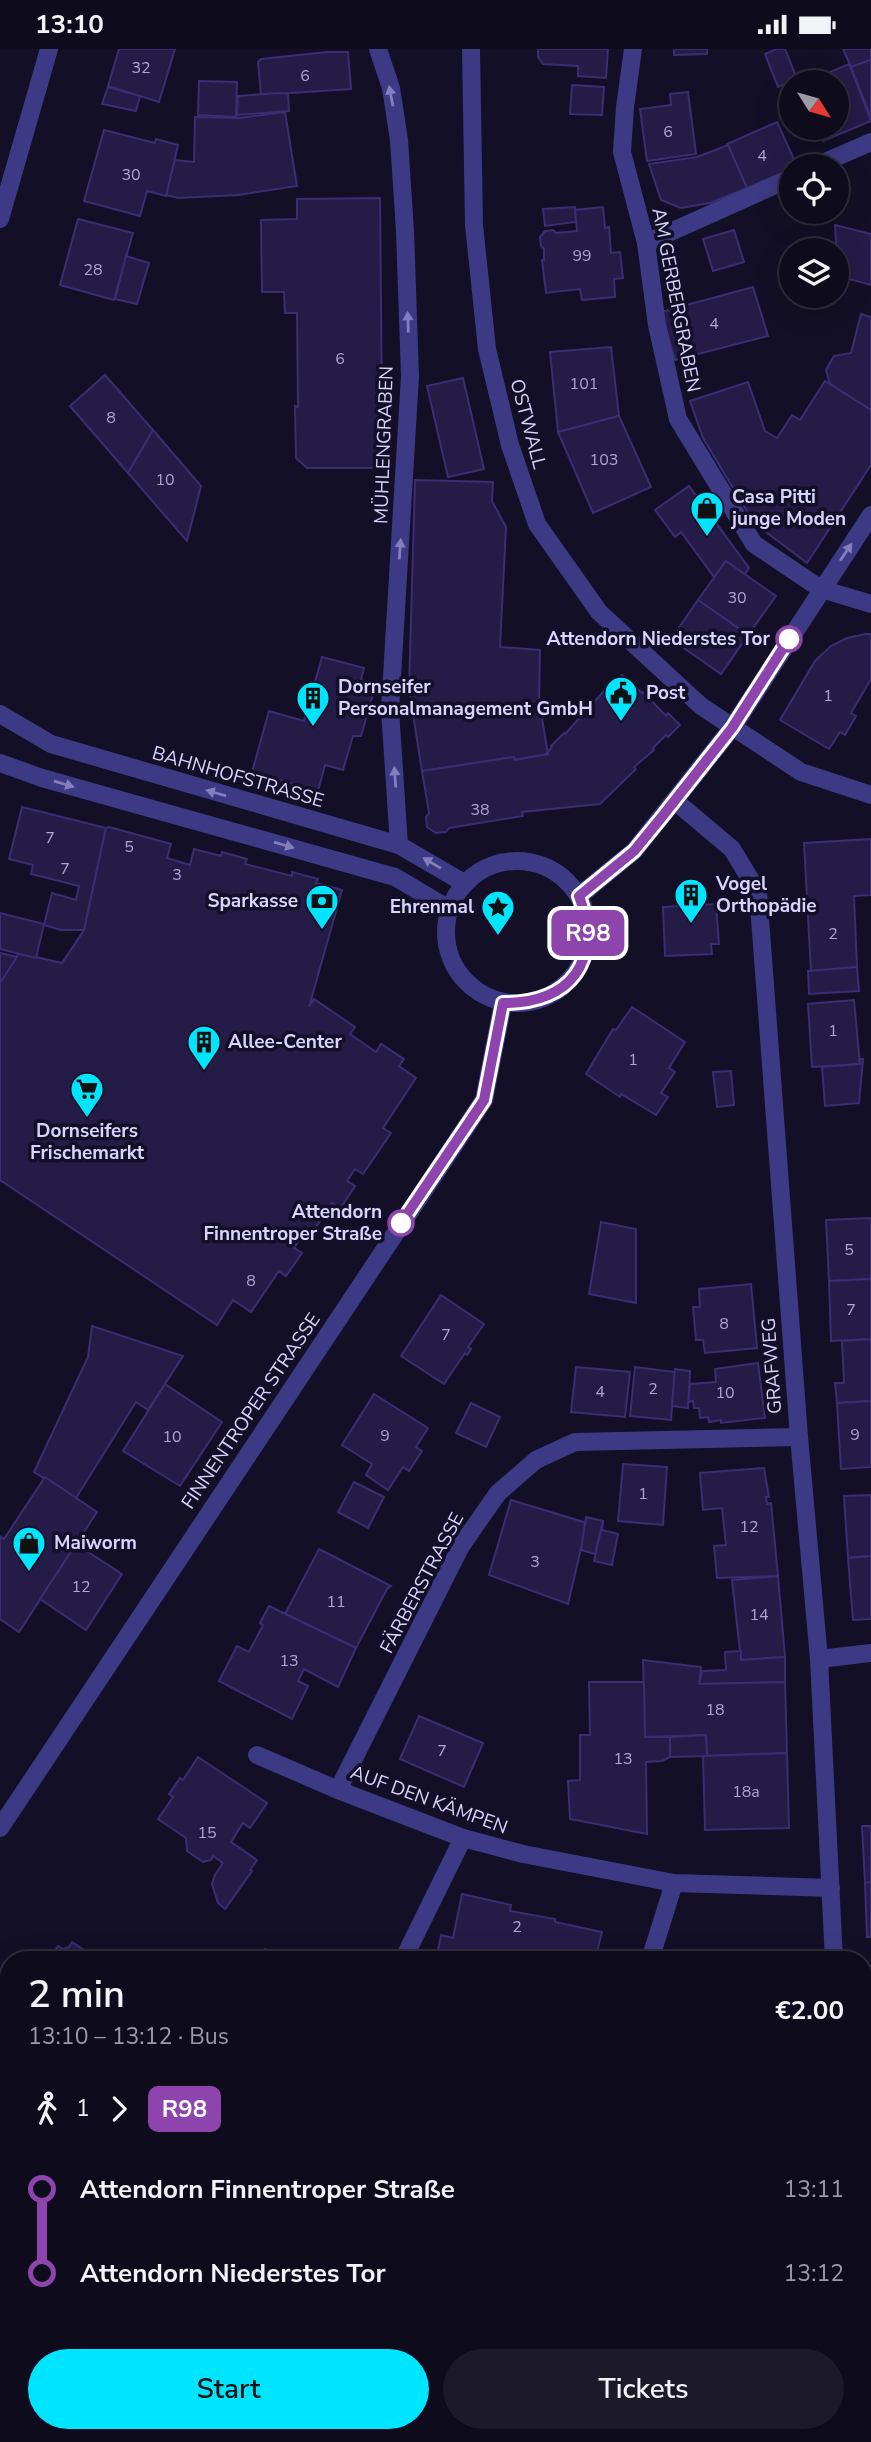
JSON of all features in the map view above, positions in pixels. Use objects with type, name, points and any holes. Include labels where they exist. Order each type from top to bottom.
[{"type":"street","points":[[0,219],[49,49]]},
{"type":"street","name":"MÜHLENGRABEN","points":[[379,49],[391,88],[399,140],[410,376],[390,710],[399,845]]},
{"type":"street","name":"OSTWALL","points":[[471,49],[474,225],[487,349],[510,445],[537,524],[599,612],[701,706],[801,772],[871,795]]},
{"type":"street","name":"AM GERBERGRABEN","points":[[633,49],[622,152],[646,243],[657,325],[678,419],[754,544],[821,589],[871,604]]},
{"type":"street","points":[[844,154],[871,142]]},
{"type":"street","points":[[646,243],[779,183]]},
{"type":"street","points":[[579,896],[634,851],[732,728],[871,515]]},
{"type":"street","name":"BAHNHOFSTRASSE","points":[[0,714],[51,744],[399,845],[464,883]]},
{"type":"street","points":[[0,763],[42,778],[395,877],[449,909]]},
{"type":"street","name":"GRAFWEG","points":[[675,801],[732,849],[758,893],[799,1437],[819,1658],[834,1951]]},
{"type":"street","points":[[526,861],[547,867],[565,879],[579,896],[588,918],[588,941],[582,964],[568,983],[549,997],[527,1004],[503,1003],[481,995],[462,979],[449,958],[444,933],[449,909],[464,883],[482,869],[503,862],[526,861]]},
{"type":"street","name":"FINNENTROPER STRASSE","points":[[0,1828],[484,1100],[503,1003]]},
{"type":"street","name":"FÄRBERSTRASSE","points":[[338,1790],[461,1546],[498,1493],[536,1460],[575,1442],[799,1437]]},
{"type":"street","points":[[819,1658],[871,1653]]},
{"type":"street","name":"AUF DEN KÄMPEN","points":[[257,1755],[338,1790],[463,1838],[523,1854],[674,1883],[831,1888]]},
{"type":"street","points":[[407,1951],[463,1838]]},
{"type":"street","points":[[653,1951],[674,1883]]},
{"type":"building","points":[[119,49],[175,49],[159,102],[108,86]]},
{"type":"building","points":[[538,49],[608,49],[606,78],[578,76],[578,66],[543,64],[538,57]]},
{"type":"building","points":[[674,49],[707,49],[707,54],[674,55]]},
{"type":"building","points":[[785,49],[793,70],[779,70],[778,87],[765,54]]},
{"type":"building","points":[[843,49],[871,49],[871,60],[851,67]]},
{"type":"building","points":[[348,52],[351,89],[261,95],[258,62],[261,59]]},
{"type":"building","points":[[871,60],[871,117],[851,67]]},
{"type":"building","points":[[849,64],[871,121],[849,130],[849,70],[835,70]]},
{"type":"building","points":[[199,81],[237,82],[236,117],[198,115]]},
{"type":"building","points":[[572,85],[604,87],[602,115],[570,114]]},
{"type":"building","points":[[108,87],[140,96],[136,111],[102,104]]},
{"type":"building","points":[[688,92],[696,154],[647,161],[640,109],[671,105],[670,94]]},
{"type":"building","points":[[288,94],[289,111],[237,115],[238,96]]},
{"type":"building","points":[[285,112],[297,186],[238,195],[178,198],[166,195],[175,160],[194,162],[195,117],[239,118]]},
{"type":"building","points":[[777,122],[779,140],[785,140],[792,154],[779,154],[779,174],[747,188],[727,144]]},
{"type":"building","points":[[104,130],[155,143],[156,139],[178,145],[166,196],[147,191],[140,216],[84,201]]},
{"type":"building","points":[[728,145],[747,188],[710,203],[681,208],[661,200],[649,164],[697,157]]},
{"type":"building","points":[[380,198],[380,468],[307,468],[296,458],[297,313],[285,313],[284,292],[262,292],[261,220],[297,219],[297,199]]},
{"type":"building","points":[[575,207],[576,222],[545,226],[543,209]]},
{"type":"building","points":[[603,207],[605,228],[609,227],[611,253],[620,252],[623,278],[614,279],[615,297],[582,300],[580,289],[546,293],[542,260],[544,249],[540,237],[545,231],[577,231],[575,210]]},
{"type":"building","points":[[78,219],[133,233],[114,300],[60,285]]},
{"type":"building","points":[[835,225],[871,234],[871,285],[849,279],[849,238],[836,238]]},
{"type":"building","points":[[734,230],[744,262],[713,271],[703,239]]},
{"type":"building","points":[[126,256],[149,263],[137,304],[115,299]]},
{"type":"building","points":[[753,287],[768,336],[675,360],[661,312]]},
{"type":"building","points":[[861,314],[871,317],[871,410],[830,384],[826,370],[834,356],[851,353]]},
{"type":"building","points":[[611,347],[619,416],[558,432],[550,352]]},
{"type":"building","points":[[105,375],[153,430],[128,473],[70,406]]},
{"type":"building","points":[[463,378],[484,469],[448,477],[427,386]]},
{"type":"building","points":[[825,381],[871,410],[871,465],[807,563],[754,523],[703,438],[690,401],[748,382],[765,431],[777,438],[792,415],[800,420]]},
{"type":"building","points":[[619,416],[651,487],[593,513],[558,432]]},
{"type":"building","points":[[153,430],[201,486],[187,541],[128,473]]},
{"type":"building","points":[[415,480],[493,482],[492,501],[506,527],[500,647],[540,650],[539,701],[548,754],[422,771],[409,689]]},
{"type":"building","points":[[689,486],[749,568],[745,574],[726,561],[714,577],[681,532],[675,537],[655,510]]},
{"type":"building","points":[[726,561],[776,596],[748,635],[698,600]]},
{"type":"building","points":[[698,600],[748,635],[721,674],[671,639]]},
{"type":"building","points":[[871,634],[871,679],[851,713],[856,716],[845,735],[840,732],[829,749],[780,720],[815,661],[831,646],[847,638]]},
{"type":"building","name":"Dornseifer Personalmanagement GmbH","points":[[322,657],[364,668],[361,680],[376,684],[361,736],[353,736],[343,770],[325,765],[318,791],[252,772],[269,711],[304,721]]},
{"type":"building","points":[[622,675],[666,716],[668,713],[680,725],[668,737],[666,735],[600,804],[522,812],[523,816],[449,828],[446,832],[436,833],[427,827],[426,817],[429,813],[422,771],[548,754],[551,746],[615,679]]},
{"type":"building","points":[[22,807],[106,828],[84,930],[61,930],[44,925],[52,893],[76,900],[79,886],[31,874],[33,865],[9,859]]},
{"type":"building","name":"Allee-Center","points":[[106,828],[171,844],[167,858],[190,865],[194,849],[221,856],[222,852],[247,859],[245,864],[292,876],[292,872],[318,879],[316,883],[342,890],[309,1007],[314,999],[355,1027],[350,1034],[376,1052],[381,1044],[404,1059],[399,1066],[416,1078],[383,1128],[391,1133],[363,1174],[355,1169],[347,1181],[355,1186],[340,1209],[332,1203],[312,1233],[307,1229],[294,1248],[302,1253],[286,1276],[279,1271],[251,1312],[233,1300],[217,1325],[0,1180],[0,983],[19,953],[62,963],[84,930]]},
{"type":"building","points":[[871,839],[871,895],[854,896],[857,967],[811,972],[804,843]]},
{"type":"building","name":"Vogel Orthopädie","points":[[716,904],[719,944],[711,944],[712,954],[665,956],[663,907]]},
{"type":"building","points":[[0,913],[44,924],[36,958],[0,949]]},
{"type":"building","points":[[0,953],[17,957],[0,983]]},
{"type":"building","points":[[857,967],[859,991],[809,994],[808,971]]},
{"type":"building","points":[[854,1000],[860,1064],[812,1067],[808,1004]]},
{"type":"building","points":[[632,1007],[685,1042],[669,1068],[675,1072],[661,1093],[668,1097],[656,1115],[621,1094],[620,1097],[586,1074],[613,1029],[616,1030]]},
{"type":"building","points":[[859,1059],[863,1059],[859,1103],[825,1106],[822,1067],[860,1064]]},
{"type":"building","points":[[731,1071],[734,1105],[717,1107],[713,1072]]},
{"type":"building","points":[[871,1218],[871,1279],[829,1281],[826,1220]]},
{"type":"building","points":[[601,1222],[636,1229],[636,1303],[589,1294]]},
{"type":"building","points":[[871,1279],[871,1339],[831,1341],[829,1281]]},
{"type":"building","points":[[751,1284],[757,1348],[705,1353],[703,1340],[696,1340],[693,1307],[700,1307],[699,1289]]},
{"type":"building","points":[[441,1295],[484,1324],[468,1347],[471,1349],[467,1355],[465,1353],[444,1384],[401,1356]]},
{"type":"building","points":[[92,1326],[183,1356],[148,1410],[136,1402],[76,1498],[34,1472],[88,1357]]},
{"type":"building","points":[[871,1339],[871,1401],[837,1403],[835,1383],[844,1383],[842,1341]]},
{"type":"building","points":[[758,1363],[765,1418],[709,1422],[708,1417],[700,1418],[699,1408],[694,1408],[693,1401],[688,1402],[690,1384],[716,1382],[715,1369]]},
{"type":"building","points":[[576,1367],[630,1372],[625,1417],[571,1412]]},
{"type":"building","points":[[635,1367],[675,1372],[671,1420],[630,1416]]},
{"type":"building","points":[[675,1369],[690,1371],[688,1408],[672,1406]]},
{"type":"building","points":[[165,1384],[222,1422],[180,1486],[123,1451]]},
{"type":"building","points":[[374,1394],[428,1428],[416,1447],[422,1451],[409,1471],[403,1467],[388,1490],[366,1475],[372,1464],[342,1445]]},
{"type":"building","points":[[871,1401],[871,1467],[841,1469],[837,1403]]},
{"type":"building","points":[[471,1403],[500,1417],[486,1447],[456,1433]]},
{"type":"building","points":[[623,1464],[667,1467],[663,1525],[618,1521]]},
{"type":"building","points":[[764,1468],[769,1497],[766,1497],[767,1504],[771,1503],[778,1576],[717,1578],[714,1546],[726,1545],[722,1508],[703,1510],[700,1473]]},
{"type":"building","name":"Maiworm","points":[[45,1477],[97,1512],[19,1632],[0,1619],[0,1536],[4,1539]]},
{"type":"building","points":[[354,1482],[384,1497],[368,1528],[338,1512]]},
{"type":"building","points":[[871,1495],[871,1556],[848,1558],[844,1496]]},
{"type":"building","points":[[511,1500],[587,1523],[568,1604],[489,1575]]},
{"type":"building","points":[[586,1517],[603,1521],[595,1554],[581,1550]]},
{"type":"building","points":[[603,1521],[602,1530],[618,1534],[612,1565],[594,1561]]},
{"type":"building","points":[[76,1544],[122,1574],[86,1630],[40,1599]]},
{"type":"building","points":[[319,1549],[391,1586],[356,1648],[285,1614]]},
{"type":"building","points":[[871,1556],[871,1619],[853,1620],[848,1558]]},
{"type":"building","points":[[778,1576],[785,1657],[741,1660],[732,1580]]},
{"type":"building","points":[[269,1606],[356,1648],[338,1687],[304,1669],[298,1681],[308,1686],[292,1719],[219,1681],[237,1646],[249,1652]]},
{"type":"building","points":[[741,1651],[741,1660],[785,1657],[785,1682],[699,1684],[702,1671],[726,1670],[725,1652]]},
{"type":"building","points":[[643,1660],[701,1667],[699,1684],[785,1682],[787,1753],[707,1756],[706,1735],[645,1737]]},
{"type":"building","points":[[589,1682],[644,1682],[645,1737],[670,1737],[670,1757],[662,1761],[646,1762],[647,1834],[570,1819],[568,1781],[580,1780],[580,1735],[590,1735]]},
{"type":"building","points":[[419,1716],[483,1743],[464,1787],[400,1759]]},
{"type":"building","points":[[706,1735],[707,1756],[670,1757],[670,1737]]},
{"type":"building","points":[[787,1753],[789,1828],[705,1830],[703,1756]]},
{"type":"building","points":[[198,1757],[267,1803],[250,1828],[243,1823],[231,1842],[257,1860],[225,1909],[218,1903],[212,1884],[223,1863],[213,1856],[211,1860],[203,1862],[187,1851],[186,1838],[158,1819],[173,1797],[169,1794],[180,1778],[183,1780]]},
{"type":"building","points":[[862,1826],[871,1826],[871,1882],[865,1883]]},
{"type":"building","points":[[871,1882],[871,1937],[867,1937],[865,1883]]},
{"type":"building","points":[[462,1894],[511,1905],[510,1911],[555,1919],[555,1922],[602,1932],[597,1951],[438,1951],[441,1935],[453,1938]]},
{"type":"building","points":[[72,1942],[86,1951],[54,1951],[58,1946],[63,1949],[69,1947]]},
{"type":"bus line","name":"R98","points":[[401,1223],[484,1100],[503,1003],[527,1004],[549,997],[568,983],[582,964],[588,941],[588,918],[579,896],[634,851],[661,818],[732,728],[789,639]]},
{"type":"place","name":"Casa Pitti junge Moden","points":[[707,538]]},
{"type":"place","name":"Attendorn Niederstes Tor","points":[[789,639]]},
{"type":"place","name":"Post","points":[[621,723]]},
{"type":"place","name":"Dornseifer Personalmanagement GmbH","points":[[313,728]]},
{"type":"place","name":"Vogel Orthopädie","points":[[691,925]]},
{"type":"place","name":"Sparkasse","points":[[322,931]]},
{"type":"place","name":"Ehrenmal","points":[[498,937]]},
{"type":"place","name":"Allee-Center","points":[[204,1072]]},
{"type":"place","name":"Dornseifers Frischemarkt","points":[[87,1119]]},
{"type":"place","name":"Attendorn Finnentroper Straße","points":[[401,1223]]},
{"type":"place","name":"Maiworm","points":[[29,1573]]}]
